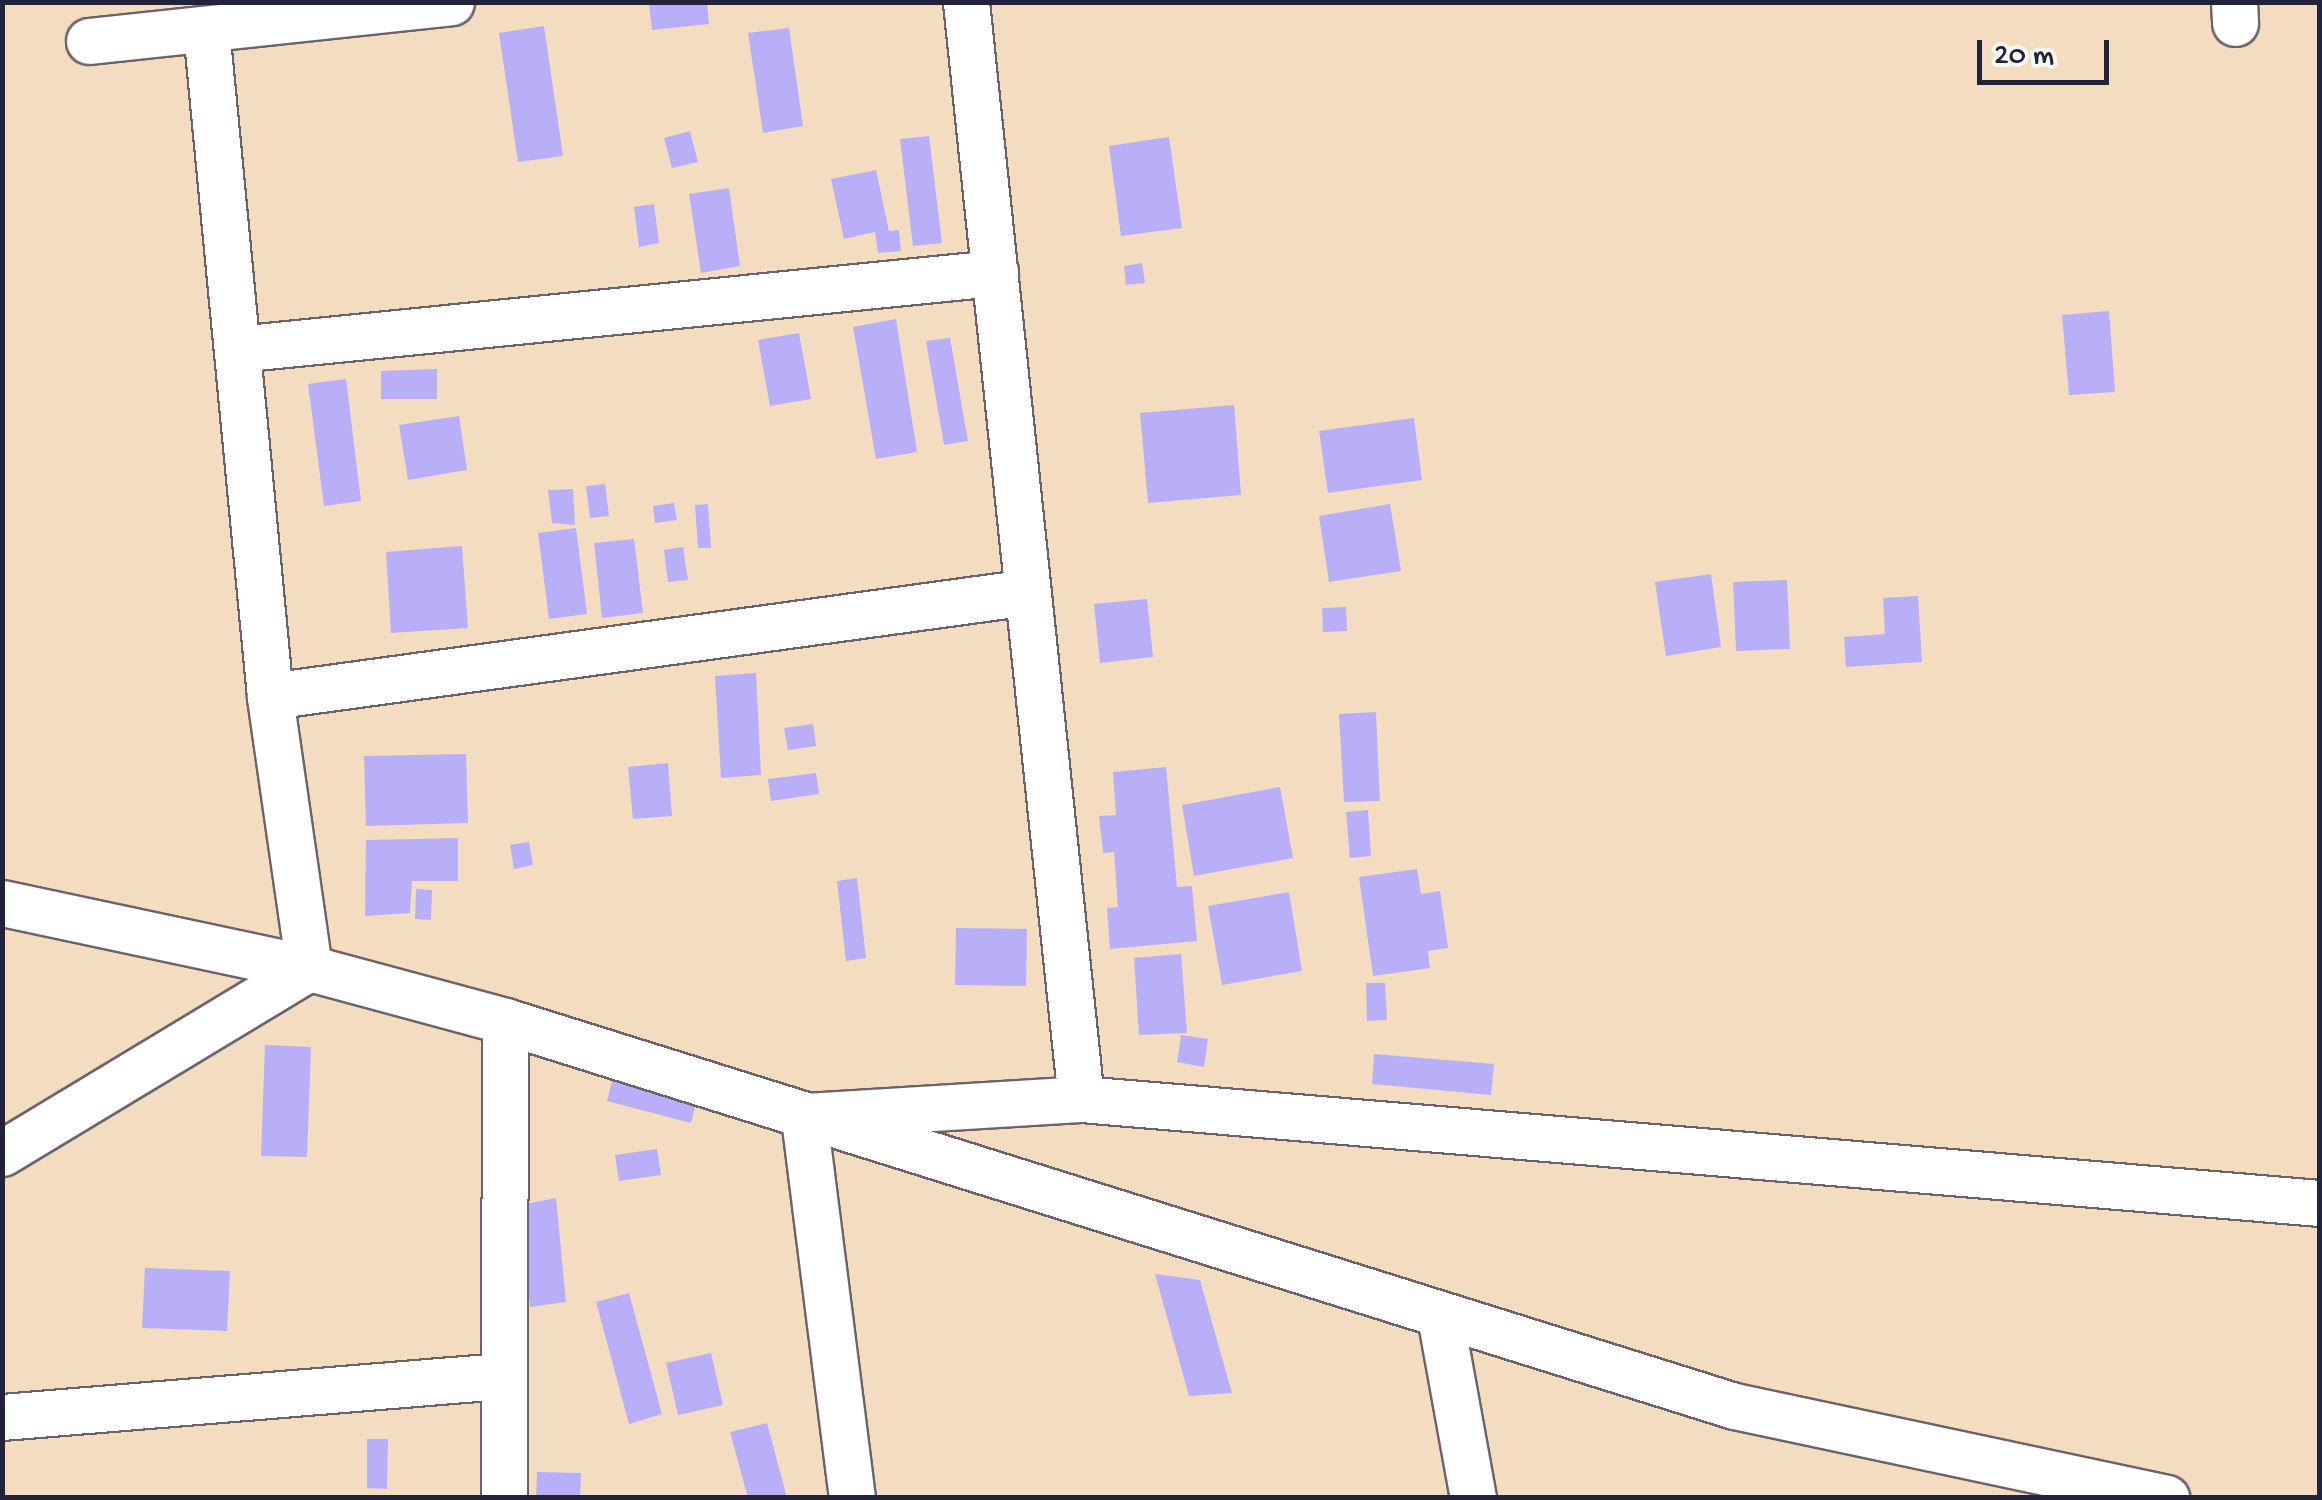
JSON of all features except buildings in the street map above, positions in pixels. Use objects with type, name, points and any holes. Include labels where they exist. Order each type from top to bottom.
[{"type":"street","points":[[89,41],[450,2]]},
{"type":"street","points":[[966,2],[1080,1099]]},
{"type":"street","points":[[206,29],[270,696],[309,968]]},
{"type":"street","points":[[237,350],[995,273]]},
{"type":"street","points":[[270,696],[1028,592]]},
{"type":"street","points":[[2,903],[309,968],[505,1021],[1734,1406],[2166,1498]]},
{"type":"street","points":[[2,1153],[309,968]]},
{"type":"street","points":[[504,1498],[500,1376],[505,1021]]},
{"type":"street","points":[[804,1116],[1080,1099],[2320,1203]]},
{"type":"street","points":[[804,1116],[852,1498]]},
{"type":"street","points":[[1440,1316],[1473,1498]]},
{"type":"street","points":[[2,1417],[500,1376]]}]
